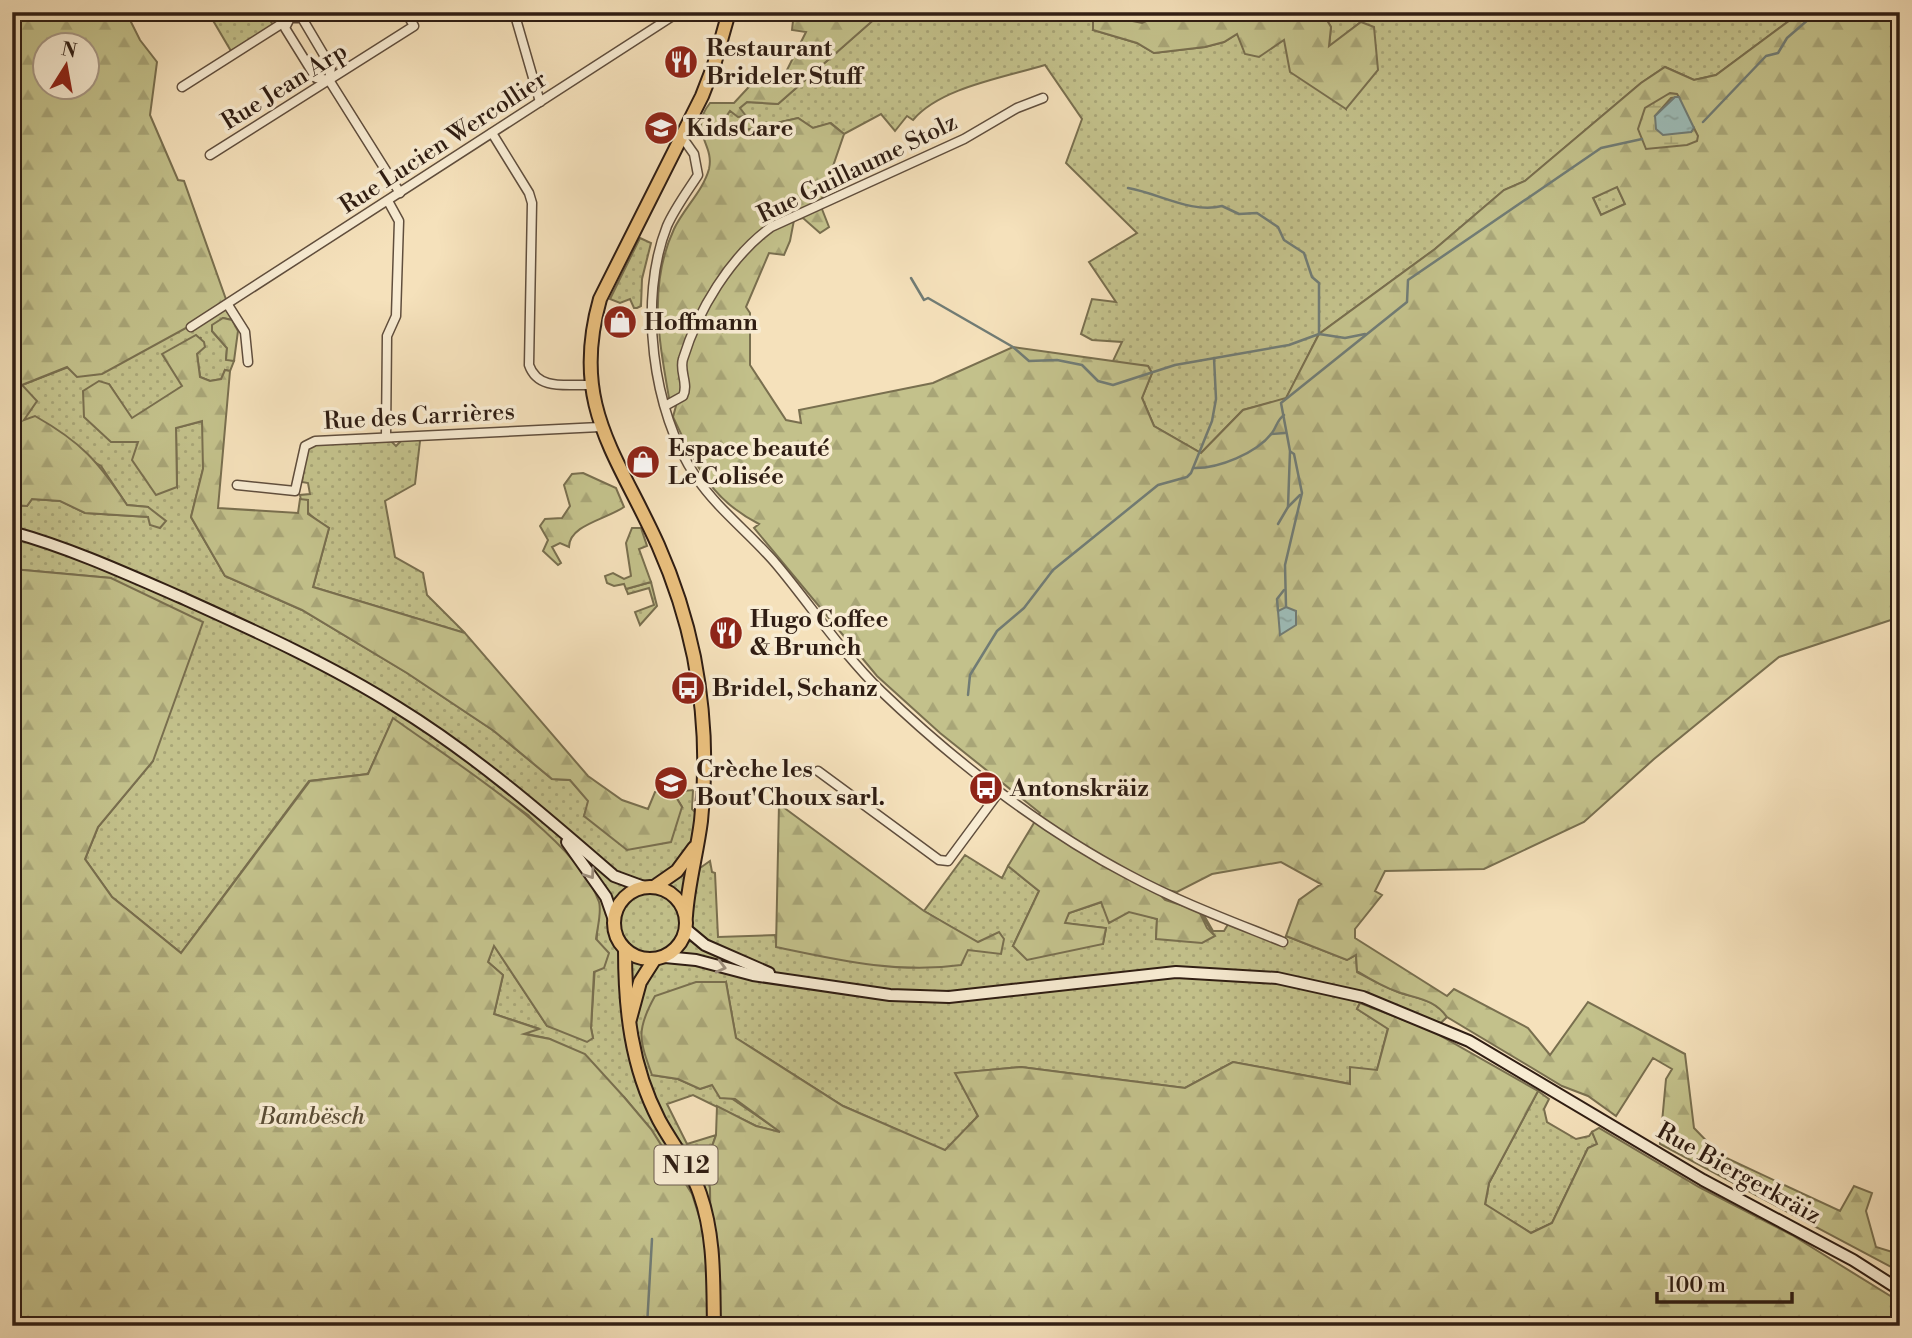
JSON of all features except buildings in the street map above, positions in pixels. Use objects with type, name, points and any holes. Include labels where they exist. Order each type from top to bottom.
[{"type":"main road","points":[[660,958],[679,946],[687,930],[686,916],[694,848],[701,825],[703,766],[699,684],[690,636],[659,546],[600,427],[590,385],[592,326],[600,299],[682,137],[714,65],[729,12]]},
{"type":"main road","points":[[12,532],[72,551],[209,610],[287,647],[397,706],[454,746],[614,876],[675,896],[686,916]]},
{"type":"main road","points":[[559,831],[606,897],[618,941],[633,956],[778,977]]},
{"type":"main road","points":[[614,920],[627,895],[649,887],[677,871],[694,848]]},
{"type":"main road","points":[[687,930],[705,945],[778,977]]},
{"type":"main road","name":"N 12","points":[[625,949],[625,998],[642,1079],[659,1119],[699,1192],[711,1247],[714,1326]]},
{"type":"main road","name":"N 12","points":[[629,1023],[640,982],[660,958]]},
{"type":"main road","name":"Rue Biergerkräiz","points":[[778,977],[890,995],[949,997],[1143,973],[1203,972],[1277,978],[1363,997],[1401,1010],[1469,1041],[1703,1180],[1853,1260],[1900,1290]]},
{"type":"street","points":[[182,87],[300,12]]},
{"type":"street","name":"Rue Jean Arp","points":[[210,155],[414,26],[406,12]]},
{"type":"street","points":[[514,12],[540,102]]},
{"type":"street","name":"Rue Lucien Wercollier","points":[[191,327],[679,12]]},
{"type":"street","points":[[290,18],[302,18],[331,67],[329,80],[400,193]]},
{"type":"street","points":[[290,18],[285,28],[316,78],[329,80]]},
{"type":"street","name":"Rue Guillaume Stolz","points":[[665,406],[683,396],[685,355],[710,299],[748,244],[771,227],[953,144],[1017,108],[1042,98]]},
{"type":"street","points":[[492,134],[529,193],[532,203],[530,365],[533,377],[541,383],[590,385]]},
{"type":"street","points":[[682,137],[694,154],[698,175],[668,225],[659,251],[650,310],[665,406],[686,460],[698,479],[775,562],[852,660],[881,690],[999,792],[1127,874],[1201,910],[1283,942]]},
{"type":"street","points":[[386,436],[387,336],[396,316],[399,221],[388,201]]},
{"type":"street","points":[[228,305],[245,332],[248,362]]},
{"type":"street","name":"Rue des Carrières","points":[[237,485],[295,491],[301,456],[309,442],[600,427]]},
{"type":"street","points":[[817,771],[939,860],[948,861],[999,792]]},
{"type":"green space","points":[[12,12],[126,12],[140,40],[157,62],[150,115],[178,180],[184,181],[228,305],[102,374],[77,377],[67,367],[22,385],[37,401],[24,420],[35,416],[77,444],[107,476],[127,505],[148,507],[166,521],[160,528],[150,525],[148,517],[85,513],[60,501],[32,499],[27,506],[12,505]]},
{"type":"green space","points":[[208,12],[265,12],[273,25],[231,51]]},
{"type":"green space","points":[[794,12],[887,12],[879,15],[778,104],[747,102],[740,108],[746,116],[738,117],[730,111],[718,128],[742,131],[798,118],[813,128],[830,123],[844,134],[820,204],[829,227],[820,233],[803,218],[794,220],[784,255],[769,253],[746,307],[750,313],[750,365],[786,420],[801,423],[799,410],[933,383],[1013,347],[1148,366],[1152,373],[1142,398],[1154,426],[1201,453],[1243,410],[1286,398],[1319,334],[1435,249],[1504,190],[1525,181],[1641,83],[1665,67],[1694,80],[1716,75],[1801,12],[1900,12],[1900,617],[1779,657],[1654,759],[1584,822],[1484,869],[1385,871],[1375,891],[1382,895],[1355,929],[1355,938],[1447,996],[1454,989],[1528,1028],[1550,1055],[1588,1002],[1685,1054],[1694,1128],[1720,1155],[1840,1211],[1854,1186],[1872,1193],[1866,1211],[1876,1247],[1899,1254],[1900,1263],[1891,1267],[1660,1144],[1666,1079],[1672,1069],[1653,1058],[1616,1116],[1588,1096],[1562,1086],[1447,1017],[1437,1006],[1388,988],[1357,971],[1356,955],[1347,960],[1286,936],[1299,900],[1321,884],[1281,862],[1212,874],[1177,892],[1153,887],[1165,900],[1199,911],[1207,928],[1215,936],[1202,943],[1156,939],[1157,919],[1129,912],[1109,923],[1101,902],[1069,913],[1065,923],[1106,928],[1103,944],[1027,960],[1013,946],[1039,891],[1008,866],[1040,813],[940,733],[877,676],[754,528],[759,524],[742,514],[716,492],[697,465],[673,417],[677,402],[669,398],[665,376],[659,334],[658,292],[666,250],[674,229],[709,169],[710,160],[701,122],[710,103],[734,103],[758,77],[783,78],[806,32],[792,30]],"holes":[[[1617,187],[1625,204],[1601,215],[1593,198]]]},
{"type":"green space","points":[[887,12],[1164,12],[1142,23],[1103,15],[1093,30],[1137,43],[1154,53],[1205,47],[1224,42],[1237,34],[1284,39],[1346,109],[1361,22],[1329,47],[1331,27],[1322,12],[1387,12],[1396,19],[1424,12],[1801,12],[1716,75],[1694,80],[1665,67],[1641,83],[1525,181],[1504,190],[1435,249],[1319,334],[1286,399],[1243,410],[1201,453],[1154,426],[1142,398],[1152,373],[1148,366],[1112,363],[1122,342],[1092,340],[1081,334],[1092,299],[1116,302],[1089,262],[1137,233],[1066,163],[1082,119],[1045,65],[955,92],[925,109],[913,120],[907,116],[895,131],[881,114],[844,134],[831,123],[813,128],[798,118],[742,131],[718,129],[730,110],[745,116],[739,108],[747,102],[778,104],[879,15]]},
{"type":"green space","points":[[1164,12],[1209,12],[1214,16],[1221,12],[1322,12],[1331,27],[1329,46],[1361,22],[1374,27],[1378,70],[1346,109],[1290,72],[1284,40],[1259,57],[1245,54],[1237,34],[1224,42],[1205,47],[1154,53],[1137,43],[1093,30],[1093,20],[1103,15],[1142,23]]},
{"type":"green space","points":[[1670,93],[1679,97],[1671,98],[1655,116],[1691,132],[1694,128],[1697,141],[1687,145],[1646,149],[1638,129],[1645,108]]},
{"type":"green space","points":[[1617,186],[1625,204],[1601,215],[1593,198]]},
{"type":"green space","points":[[640,238],[651,243],[642,279],[641,306],[634,308],[630,299],[620,303],[610,299]]},
{"type":"green space","points":[[228,305],[232,320],[223,318],[212,326],[212,331],[227,348],[226,359],[234,361],[230,371],[225,370],[222,379],[210,381],[200,377],[197,354],[201,337],[183,386],[132,419],[109,384],[138,442],[177,487],[176,428],[203,421],[203,469],[191,517],[225,576],[302,610],[407,673],[494,731],[552,779],[570,780],[589,801],[584,816],[682,807],[673,792],[693,790],[692,809],[701,818],[696,885],[700,868],[710,861],[712,872],[715,873],[718,937],[775,935],[777,947],[968,950],[978,943],[924,911],[965,855],[1002,878],[1008,866],[1039,891],[1013,946],[1103,944],[1106,928],[1064,923],[1069,913],[1102,902],[1157,919],[1156,939],[1214,935],[1199,911],[1165,900],[1152,886],[1177,892],[1172,895],[1201,910],[1213,931],[1224,931],[1230,921],[1283,942],[1286,936],[1347,960],[1356,955],[1357,972],[1393,990],[1426,1000],[1437,1006],[1447,1017],[1432,1031],[1360,1003],[1357,1009],[1388,1028],[1377,1070],[1351,1084],[1233,1062],[1185,1088],[1021,1067],[956,1073],[978,1116],[945,1151],[843,1106],[736,1038],[726,982],[652,1075],[678,1079],[700,1089],[712,1085],[782,1133],[756,1126],[693,1095],[667,1104],[687,1144],[716,1135],[706,1164],[710,1188],[712,1258],[692,1194],[651,1129],[624,1097],[550,1039],[522,1033],[537,1028],[494,1014],[503,975],[488,962],[494,945],[547,1026],[593,1038],[591,1028],[599,903],[576,865],[528,815],[393,719],[368,774],[309,781],[181,953],[112,897],[85,859],[98,827],[153,761],[111,578],[12,569],[12,505],[27,506],[32,499],[61,501],[85,513],[149,517],[148,507],[127,505],[101,466],[23,421],[22,385]]},
{"type":"green space","points":[[223,318],[232,320],[238,331],[234,361],[226,360],[227,348],[212,331],[212,325]]},
{"type":"green space","points":[[196,335],[204,342],[205,347],[197,354],[200,377],[210,381],[221,379],[225,370],[230,371],[218,508],[298,513],[300,499],[308,500],[308,514],[329,528],[313,587],[465,633],[588,776],[622,800],[648,809],[655,792],[673,792],[682,807],[671,842],[627,850],[584,816],[588,801],[570,780],[552,779],[494,731],[407,673],[302,610],[225,576],[191,517],[203,469],[202,421],[176,428],[177,487],[156,495],[132,460],[138,442],[111,442],[84,417],[83,391],[99,381],[109,384],[132,418],[182,386],[162,354]]},
{"type":"green space","points":[[416,438],[420,441],[415,484],[385,501],[395,557],[423,573],[427,595],[465,633],[313,587],[329,528],[310,514],[301,501],[300,495],[310,494],[308,483],[302,482],[307,447],[335,442],[391,441],[396,446],[403,439]]},
{"type":"green space","points":[[583,473],[616,488],[624,507],[575,533],[569,547],[560,543],[552,547],[561,563],[558,565],[543,551],[548,540],[540,526],[545,519],[562,518],[570,506],[564,485],[572,474]]},
{"type":"green space","points":[[632,528],[641,528],[647,546],[639,549],[651,582],[626,589],[624,584],[614,586],[607,583],[605,576],[613,573],[624,579],[631,576],[626,543]]},
{"type":"green space","name":"Bambësch","points":[[12,569],[111,578],[203,622],[153,761],[98,827],[85,859],[112,897],[181,953],[310,781],[368,774],[393,718],[477,777],[539,826],[586,877],[599,902],[596,939],[609,953],[604,968],[594,972],[591,1028],[593,1038],[587,1042],[547,1026],[494,946],[488,962],[503,975],[494,1014],[539,1029],[524,1034],[550,1039],[585,1054],[624,1097],[651,1129],[692,1194],[711,1254],[710,1188],[706,1164],[716,1135],[717,1106],[756,1126],[780,1132],[735,1099],[720,1098],[712,1085],[700,1089],[678,1079],[652,1075],[642,1043],[642,1026],[655,996],[696,982],[726,982],[736,1038],[843,1106],[945,1150],[978,1116],[955,1073],[1021,1067],[1185,1088],[1233,1062],[1350,1084],[1350,1067],[1377,1070],[1388,1029],[1357,1009],[1360,1003],[1432,1031],[1538,1091],[1489,1183],[1485,1204],[1531,1233],[1552,1223],[1588,1148],[1597,1144],[1592,1132],[1599,1128],[1699,1187],[1792,1235],[1900,1302],[1900,1326],[12,1326]]},
{"type":"green space","points":[[651,582],[657,606],[640,625],[635,612],[654,605],[649,588],[628,594],[626,589]]},
{"type":"green space","points":[[779,804],[924,911],[978,942],[999,932],[1004,939],[1001,954],[968,950],[961,965],[914,968],[822,957],[776,947]]},
{"type":"green space","points":[[1538,1091],[1549,1099],[1544,1109],[1547,1122],[1576,1139],[1589,1136],[1592,1132],[1598,1144],[1588,1148],[1552,1223],[1531,1233],[1485,1205],[1489,1183]]},
{"type":"water","points":[[1675,97],[1679,97],[1694,128],[1691,132],[1663,135],[1656,129],[1655,116]]},
{"type":"water","points":[[1286,607],[1296,611],[1296,625],[1280,635],[1278,611]]},
{"type":"waterway","points":[[1703,122],[1766,56],[1778,53],[1787,38],[1817,12]]},
{"type":"waterway","points":[[1278,524],[1288,507],[1290,451],[1281,403],[1407,302],[1408,280],[1601,148],[1642,139]]},
{"type":"waterway","points":[[1128,188],[1187,205],[1211,208],[1222,206],[1239,214],[1257,213],[1278,227],[1284,240],[1304,253],[1312,277],[1319,283],[1319,334]]},
{"type":"waterway","points":[[911,278],[924,300],[928,298],[1013,347],[1029,361],[1057,360],[1082,365],[1098,381],[1113,385],[1175,365],[1289,345],[1319,334],[1345,338],[1365,334]]},
{"type":"waterway","points":[[968,695],[970,675],[997,631],[1024,608],[1053,570],[1158,485],[1187,477],[1191,473],[1212,421],[1216,399],[1214,358]]},
{"type":"waterway","points":[[1193,468],[1225,463],[1247,453],[1272,433],[1284,415]]},
{"type":"waterway","points":[[1271,434],[1285,433]]},
{"type":"waterway","points":[[1286,607],[1285,565],[1302,493],[1294,454],[1291,452]]},
{"type":"waterway","points":[[1288,507],[1300,495]]},
{"type":"waterway","points":[[1278,611],[1277,599],[1284,590]]},
{"type":"waterway","points":[[647,1326],[652,1239]]},
{"type":"place","name":"Restaurant Brideler Stuff","points":[[681,62]]},
{"type":"place","name":"KidsCare","points":[[661,128]]},
{"type":"place","name":"Hoffmann","points":[[620,322]]},
{"type":"place","name":"Espace beauté Le Colisée","points":[[643,462]]},
{"type":"place","name":"Hugo Coffee & Brunch","points":[[726,633]]},
{"type":"place","name":"Bridel, Schanz","points":[[688,688]]},
{"type":"place","name":"Crèche les Bout'Choux sarl.","points":[[671,783]]},
{"type":"place","name":"Antonskräiz","points":[[986,788]]}]
